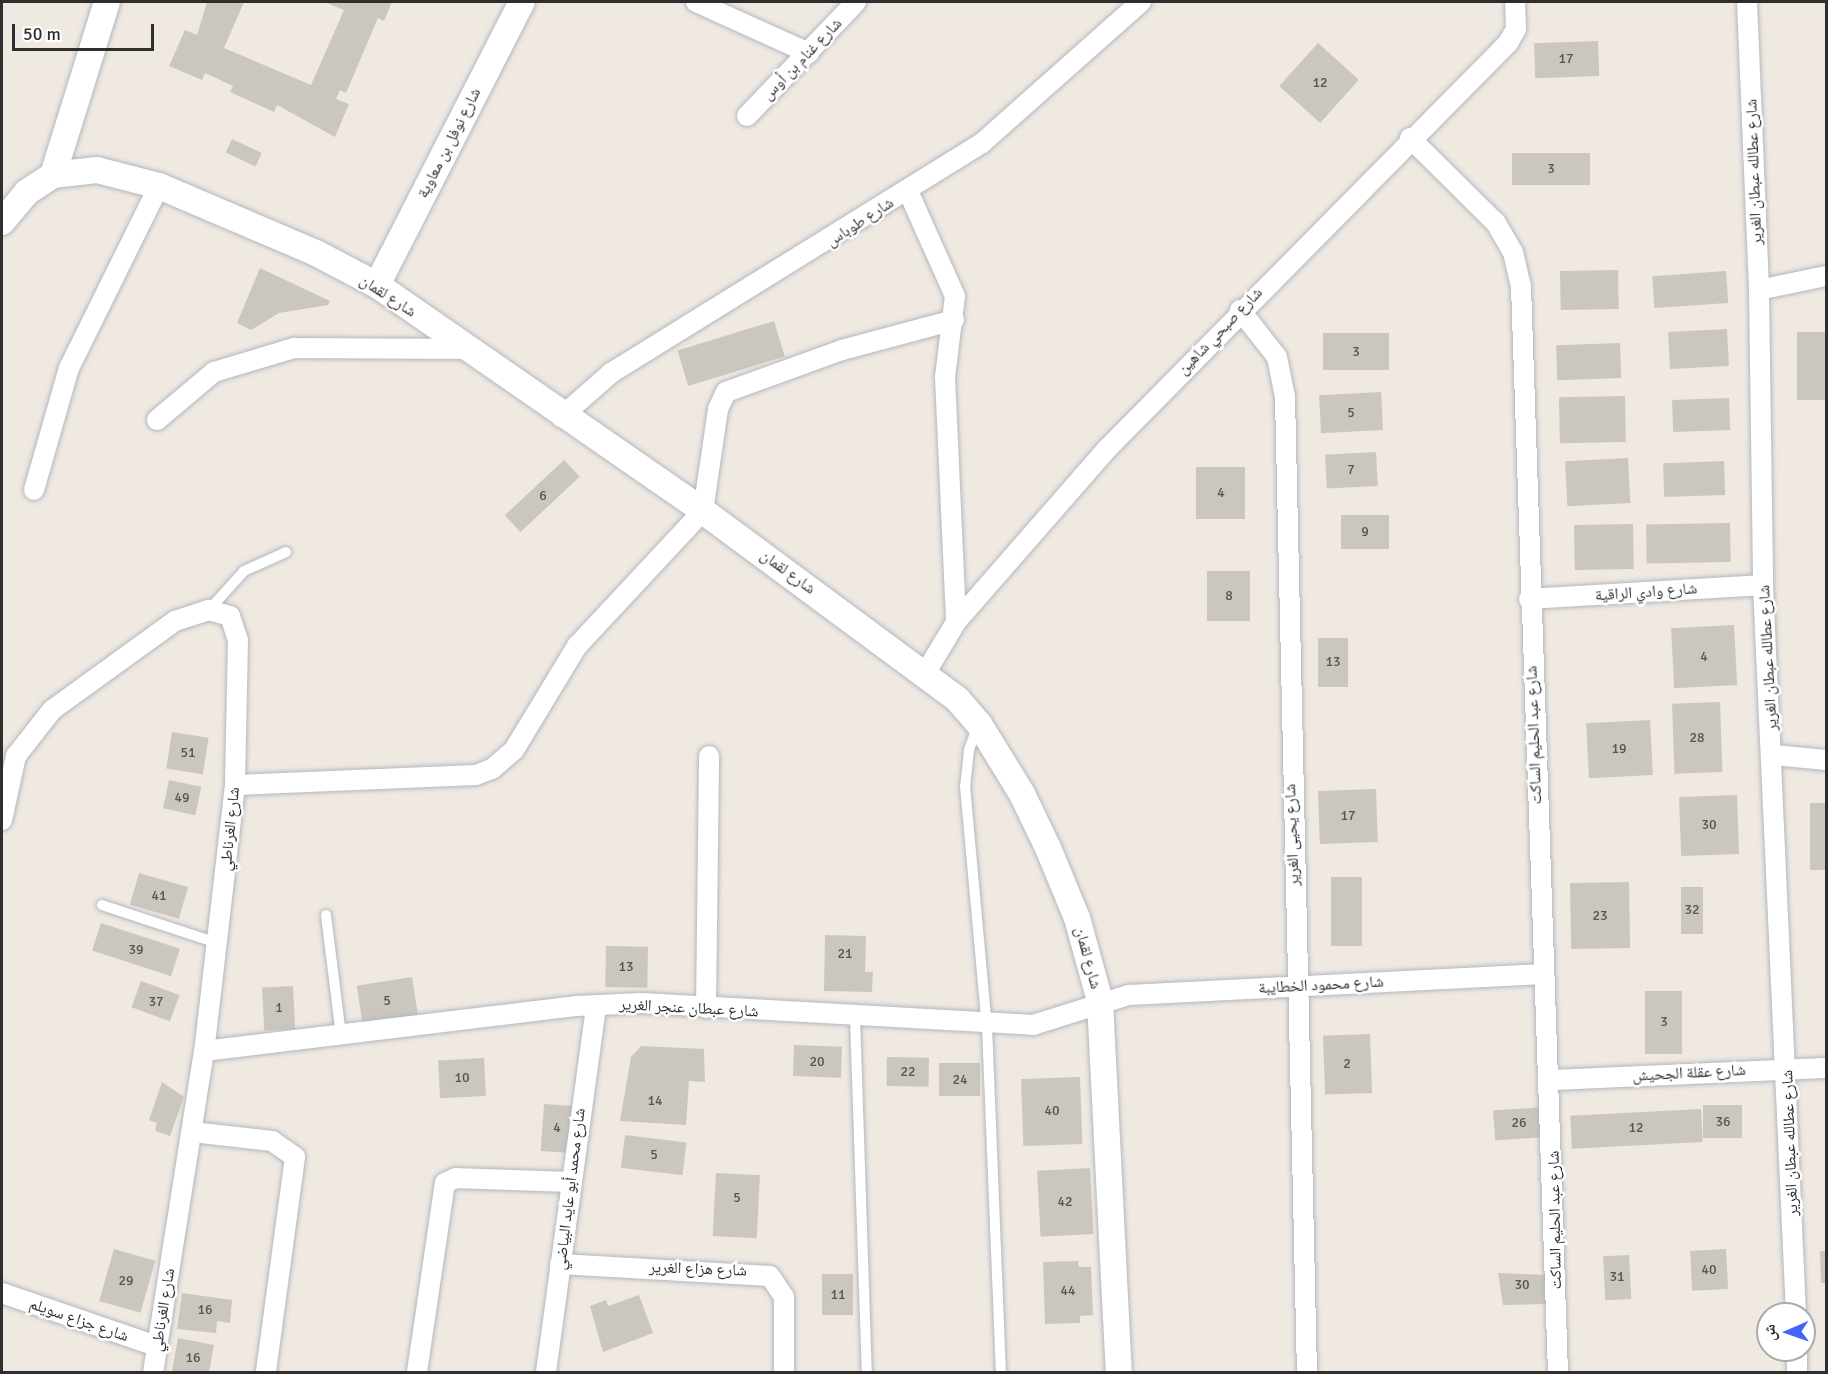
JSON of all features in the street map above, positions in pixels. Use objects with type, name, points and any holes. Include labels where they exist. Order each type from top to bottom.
[{"type":"street","points":[[53,175],[107,2]]},
{"type":"street","points":[[507,32],[511,2]]},
{"type":"street","name":"شارع نوفل بن معاوية","points":[[376,285],[522,2]]},
{"type":"street","points":[[696,2],[809,53]]},
{"type":"street","name":"شارع غنام بن أوس","points":[[747,116],[856,2]]},
{"type":"street","name":"شارع طوباس","points":[[561,417],[611,373],[908,191],[982,142],[1140,2]]},
{"type":"street","name":"شارع صبحي شاهين","points":[[926,672],[956,622],[1107,449],[1240,310],[1410,138],[1508,43],[1515,29],[1515,2]]},
{"type":"street","name":"شارع عطالله عبطان الغرير","points":[[1747,2],[1759,290],[1763,585],[1788,1069],[1796,1302]]},
{"type":"street","name":"شارع عبد الحليم الساكت","points":[[1410,138],[1496,223],[1512,252],[1526,334],[1529,599],[1544,974],[1552,1080],[1558,1372]]},
{"type":"street","name":"شارع لقمان","points":[[2,222],[27,192],[53,175],[97,170],[159,186],[376,285],[561,417],[703,511],[926,672],[979,724],[1048,848],[1077,918],[1100,1001],[1119,1372]]},
{"type":"street","points":[[34,490],[69,368],[159,186]]},
{"type":"street","points":[[908,191],[955,296],[954,320],[945,377],[956,622]]},
{"type":"street","points":[[1759,290],[1827,276]]},
{"type":"street","name":"شارع يحيى الغرير","points":[[1240,310],[1276,357],[1285,397],[1307,1372]]},
{"type":"street","points":[[235,785],[476,775],[492,769],[514,750],[577,646],[703,511],[721,400],[734,386],[954,320]]},
{"type":"street","points":[[157,420],[214,372],[294,348],[465,349]]},
{"type":"street","name":"شارع وادي الراقية","points":[[1529,599],[1763,585]]},
{"type":"street","points":[[2,820],[16,756],[52,710],[175,621],[209,610]]},
{"type":"street","name":"شارع الغرناطي","points":[[153,1372],[204,1051],[235,785],[236,626],[230,616],[209,610]]},
{"type":"street","points":[[1773,755],[1827,760]]},
{"type":"street","points":[[706,1008],[709,756]]},
{"type":"street","name":"شارع محمود الخطايبة","points":[[1100,1001],[1156,992],[1544,974]]},
{"type":"street","name":"شارع عبطان عنجر الغرير","points":[[204,1051],[596,1005],[706,1008],[987,1026],[1064,1019],[1100,1001]]},
{"type":"street","name":"شارع محمد أبو عايد البياضي","points":[[546,1372],[569,1182],[596,1005]]},
{"type":"street","name":"شارع عقلة الجحيش","points":[[1552,1080],[1827,1068]]},
{"type":"street","points":[[192,1132],[272,1141],[295,1157],[266,1372]]},
{"type":"street","points":[[417,1372],[445,1183],[456,1178],[569,1182]]},
{"type":"street","name":"شارع هزاع الغرير","points":[[560,1264],[770,1276],[784,1297],[784,1372]]},
{"type":"street","name":"شارع جزاع سويلم","points":[[2,1293],[156,1346]]},
{"type":"lane","points":[[209,610],[244,571],[286,552]]},
{"type":"lane","points":[[979,724],[969,750],[965,786],[987,1026],[1001,1372]]},
{"type":"lane","points":[[102,905],[217,943]]},
{"type":"lane","points":[[326,915],[341,1036]]},
{"type":"lane","points":[[855,1017],[867,1372]]},
{"type":"building","points":[[207,2],[244,2],[224,48],[311,85],[344,10],[324,2],[392,2],[384,21],[378,18],[346,93],[340,90],[336,99],[349,104],[335,137],[277,105],[274,112],[230,92],[233,86],[205,73],[202,80],[169,66],[185,30],[197,35]]},
{"type":"building","points":[[1598,41],[1599,76],[1535,78],[1534,43]]},
{"type":"building","points":[[1318,43],[1359,80],[1320,123],[1279,86]]},
{"type":"building","points":[[232,139],[262,153],[256,167],[226,153]]},
{"type":"building","points":[[1512,153],[1590,153],[1590,185],[1512,185]]},
{"type":"building","points":[[260,268],[330,301],[328,305],[279,313],[251,330],[237,323]]},
{"type":"building","points":[[1618,270],[1619,309],[1561,310],[1560,271]]},
{"type":"building","points":[[1726,271],[1728,303],[1654,308],[1652,276]]},
{"type":"building","points":[[774,321],[785,356],[688,386],[677,351]]},
{"type":"building","points":[[1727,329],[1729,366],[1670,369],[1668,332]]},
{"type":"building","points":[[1797,332],[1826,332],[1826,400],[1797,400]]},
{"type":"building","points":[[1323,333],[1389,333],[1389,370],[1323,370]]},
{"type":"building","points":[[1620,343],[1621,378],[1557,380],[1556,345]]},
{"type":"building","points":[[1381,392],[1383,430],[1321,433],[1319,395]]},
{"type":"building","points":[[1625,396],[1626,442],[1560,443],[1559,397]]},
{"type":"building","points":[[1729,398],[1730,430],[1673,432],[1672,400]]},
{"type":"building","points":[[1376,452],[1378,486],[1327,489],[1325,455]]},
{"type":"building","points":[[1628,458],[1630,503],[1567,506],[1565,461]]},
{"type":"building","points":[[564,460],[580,477],[520,532],[505,515]]},
{"type":"building","points":[[1724,461],[1725,495],[1664,497],[1663,463]]},
{"type":"building","points":[[1196,467],[1245,467],[1245,519],[1196,519]]},
{"type":"building","points":[[1341,515],[1389,515],[1389,549],[1341,549]]},
{"type":"building","points":[[1730,523],[1731,562],[1647,563],[1646,524]]},
{"type":"building","points":[[1633,524],[1634,569],[1575,570],[1574,525]]},
{"type":"building","points":[[1207,571],[1250,571],[1250,621],[1207,621]]},
{"type":"building","points":[[1734,625],[1737,685],[1674,688],[1671,628]]},
{"type":"building","points":[[1318,638],[1348,638],[1348,687],[1318,687]]},
{"type":"building","points":[[1720,702],[1722,772],[1674,774],[1672,704]]},
{"type":"building","points":[[1650,720],[1653,775],[1589,778],[1586,723]]},
{"type":"building","points":[[172,732],[209,738],[203,774],[166,769]]},
{"type":"building","points":[[169,780],[201,787],[195,815],[163,808]]},
{"type":"building","points":[[1376,789],[1378,842],[1320,844],[1318,791]]},
{"type":"building","points":[[1737,795],[1739,854],[1681,856],[1679,797]]},
{"type":"building","points":[[1810,803],[1826,803],[1826,870],[1810,870]]},
{"type":"building","points":[[139,873],[188,887],[179,919],[130,905]]},
{"type":"building","points":[[1331,877],[1362,877],[1362,946],[1331,946]]},
{"type":"building","points":[[1629,882],[1630,948],[1571,949],[1570,883]]},
{"type":"building","points":[[1681,887],[1703,887],[1703,934],[1681,934]]},
{"type":"building","points":[[101,923],[180,949],[171,976],[92,951]]},
{"type":"building","points":[[825,935],[866,936],[865,972],[873,972],[872,992],[824,991]]},
{"type":"building","points":[[606,946],[648,947],[647,988],[605,987]]},
{"type":"building","points":[[412,977],[418,1017],[363,1025],[357,986]]},
{"type":"building","points":[[141,981],[180,995],[170,1021],[131,1007]]},
{"type":"building","points":[[293,986],[295,1029],[264,1031],[262,988]]},
{"type":"building","points":[[1645,991],[1682,991],[1682,1054],[1645,1054]]},
{"type":"building","points":[[1370,1034],[1372,1093],[1325,1095],[1323,1036]]},
{"type":"building","points":[[794,1045],[842,1047],[841,1078],[793,1076]]},
{"type":"building","points":[[641,1046],[704,1049],[705,1082],[689,1081],[686,1125],[620,1121],[631,1057]]},
{"type":"building","points":[[887,1057],[929,1058],[928,1087],[886,1086]]},
{"type":"building","points":[[484,1058],[486,1096],[440,1098],[438,1060]]},
{"type":"building","points":[[939,1063],[980,1063],[980,1096],[939,1096]]},
{"type":"building","points":[[1080,1077],[1082,1144],[1023,1146],[1021,1079]]},
{"type":"building","points":[[162,1082],[184,1097],[170,1136],[155,1131],[157,1123],[149,1120]]},
{"type":"building","points":[[544,1104],[574,1106],[571,1153],[541,1151]]},
{"type":"building","points":[[1703,1105],[1742,1105],[1742,1138],[1703,1138]]},
{"type":"building","points":[[1544,1107],[1546,1137],[1495,1140],[1493,1111]]},
{"type":"building","points":[[1701,1109],[1703,1142],[1572,1149],[1570,1116]]},
{"type":"building","points":[[625,1135],[687,1143],[683,1175],[621,1168]]},
{"type":"building","points":[[1090,1168],[1093,1234],[1041,1237],[1037,1171]]},
{"type":"building","points":[[716,1173],[760,1175],[757,1238],[713,1236]]},
{"type":"building","points":[[114,1249],[155,1261],[140,1313],[99,1301]]},
{"type":"building","points":[[1726,1249],[1728,1289],[1692,1291],[1690,1251]]},
{"type":"building","points":[[1820,1251],[1826,1251],[1826,1283],[1821,1283]]},
{"type":"building","points":[[1629,1255],[1631,1299],[1605,1300],[1603,1256]]},
{"type":"building","points":[[1078,1261],[1079,1267],[1091,1267],[1093,1315],[1080,1316],[1080,1323],[1045,1324],[1043,1262]]},
{"type":"building","points":[[1498,1273],[1546,1275],[1547,1304],[1503,1305]]},
{"type":"building","points":[[822,1274],[853,1274],[853,1315],[822,1315]]},
{"type":"building","points":[[182,1293],[232,1300],[230,1323],[217,1321],[216,1333],[177,1329]]},
{"type":"building","points":[[639,1295],[653,1333],[603,1352],[590,1306],[606,1300],[608,1306]]},
{"type":"building","points":[[178,1338],[214,1345],[209,1372],[172,1371]]}]
